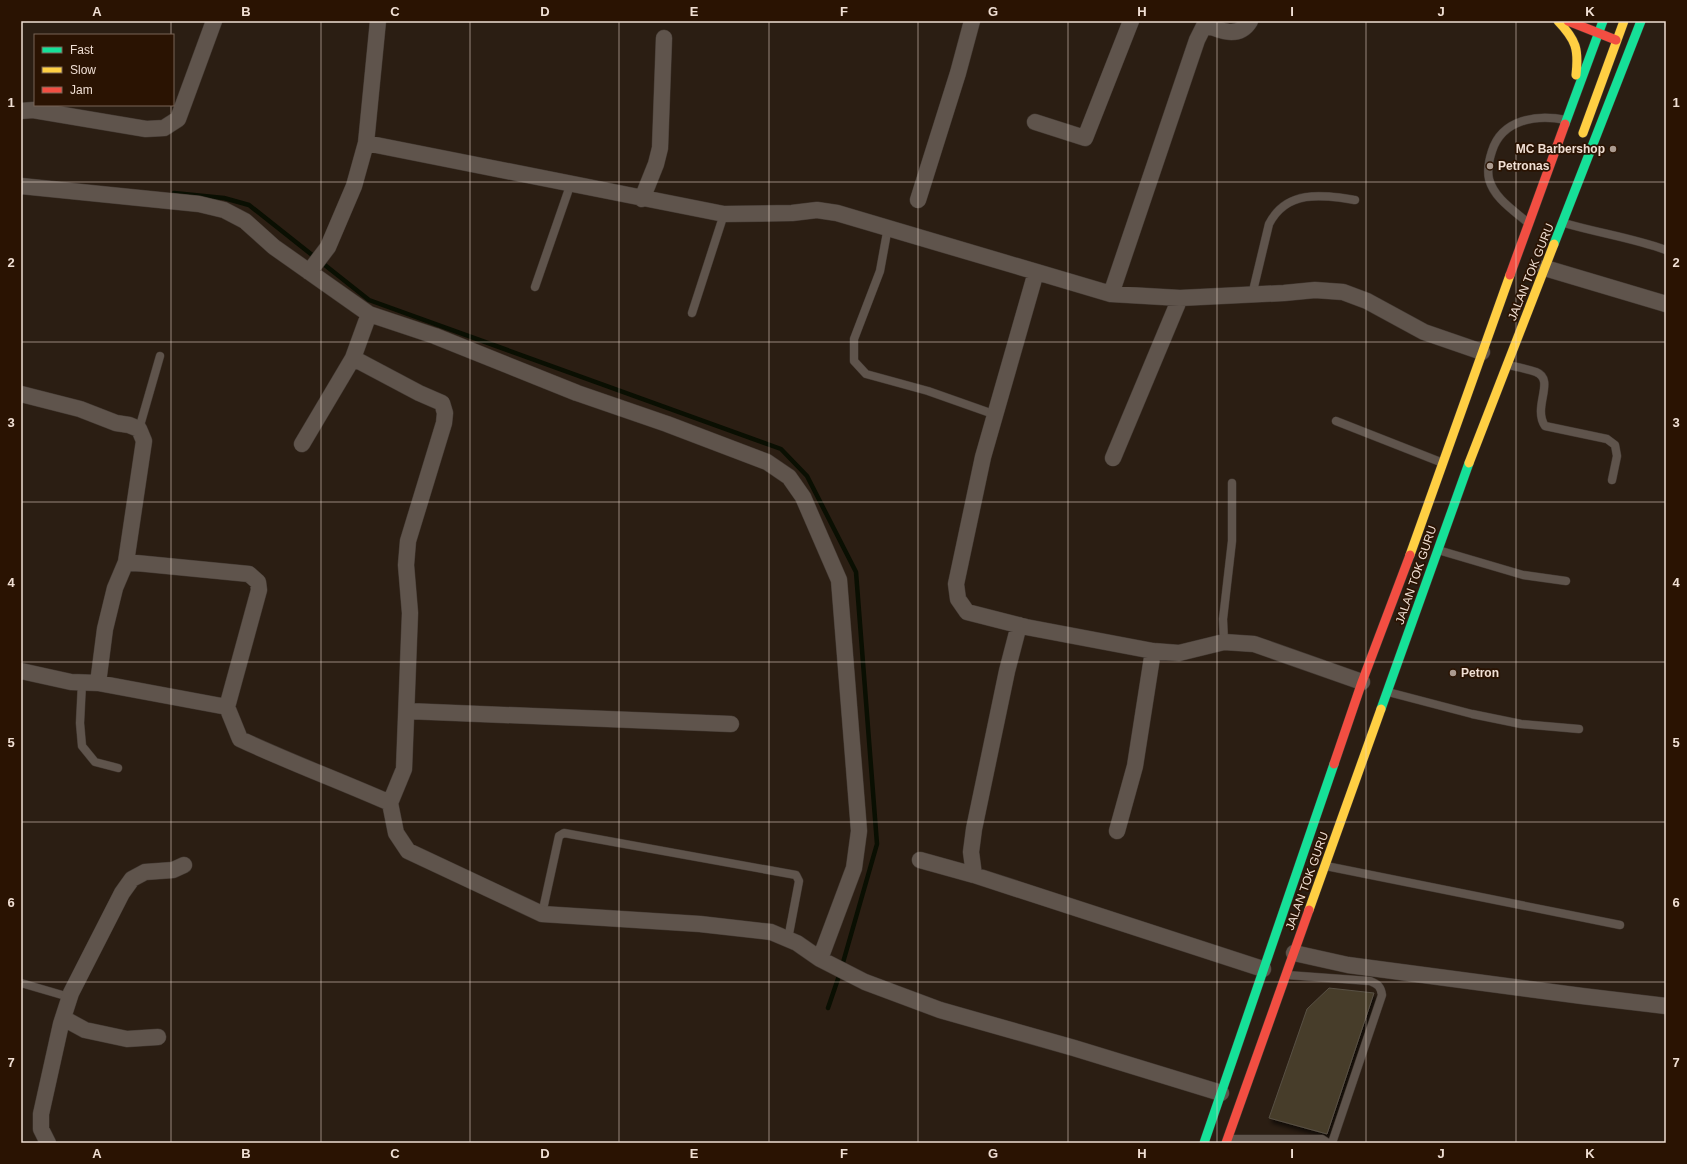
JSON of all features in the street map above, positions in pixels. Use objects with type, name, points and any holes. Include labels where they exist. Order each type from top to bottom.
[{"type":"main road","points":[[1558,21],[1570,33],[1578,47],[1572,106]]},
{"type":"main road","points":[[1568,21],[1617,40]]},
{"type":"main road","name":"JALAN TOK GURU","points":[[1204,1143],[1362,682],[1444,463],[1482,352],[1603,21]]},
{"type":"main road","points":[[1580,140],[1624,21]]},
{"type":"main road","name":"JALAN TOK GURU","points":[[1227,1141],[1466,470],[1564,223],[1641,21]]},
{"type":"main road","points":[[1507,364],[1524,295]]},
{"type":"street","points":[[21,111],[33,110],[146,129],[164,128],[178,119],[214,21]]},
{"type":"street","points":[[316,263],[328,247],[352,192],[366,143],[378,21]]},
{"type":"street","points":[[918,200],[958,73],[972,21]]},
{"type":"street","points":[[1035,122],[1085,138],[1131,21]]},
{"type":"street","points":[[1111,294],[1202,23],[1227,33],[1244,27],[1250,21]]},
{"type":"street","points":[[642,199],[656,164],[660,148],[664,38]]},
{"type":"street","points":[[366,143],[571,183],[642,199],[724,214],[792,213],[817,210],[837,213],[1111,294],[1180,298],[1252,295],[1315,290],[1343,292],[1367,301],[1424,332],[1482,352]]},
{"type":"street","points":[[21,186],[199,204],[224,210],[245,221],[274,247],[316,263],[369,314],[435,336],[577,393],[667,424],[767,462],[790,477],[803,497],[839,580],[859,831],[854,868],[823,960]]},
{"type":"street","points":[[1545,268],[1666,304]]},
{"type":"street","points":[[1036,272],[983,457],[956,584],[958,599],[967,612],[1019,625],[1153,651],[1179,653],[1224,642],[1254,644],[1362,682]]},
{"type":"street","points":[[1113,458],[1180,298]]},
{"type":"street","points":[[302,444],[353,358],[369,314]]},
{"type":"street","points":[[353,358],[419,393],[442,403],[445,413],[444,423],[408,541],[406,565],[410,613],[404,769],[390,802],[396,833],[408,851],[542,914],[733,927],[771,932],[797,943],[823,960],[865,982],[940,1010],[1074,1048],[1221,1093]]},
{"type":"street","points":[[21,394],[80,409],[116,423],[129,425],[139,429],[144,441],[126,562],[115,588],[90,683]]},
{"type":"street","points":[[126,562],[249,574],[258,582],[258,596],[226,707],[240,739],[270,753],[390,802]]},
{"type":"street","points":[[974,875],[971,852],[974,829],[1007,671],[1019,625]]},
{"type":"street","points":[[1117,831],[1135,766],[1153,651]]},
{"type":"street","points":[[21,671],[226,707]]},
{"type":"street","points":[[407,711],[730,724]]},
{"type":"street","points":[[920,860],[974,875],[1263,969]]},
{"type":"street","points":[[48,1143],[41,1129],[40,1114],[69,997],[122,894],[132,879],[145,872],[172,870],[184,865]]},
{"type":"street","points":[[1294,953],[1348,965],[1666,1006]]},
{"type":"street","points":[[63,1018],[85,1030],[127,1039],[158,1037]]},
{"type":"lane","points":[[1529,224],[1500,199],[1489,178],[1489,161],[1495,141],[1509,127],[1529,118],[1549,117],[1567,120]]},
{"type":"lane","points":[[535,287],[571,183]]},
{"type":"lane","points":[[1252,295],[1269,224],[1274,214],[1284,205],[1299,198],[1316,196],[1355,200]]},
{"type":"lane","points":[[692,313],[724,214]]},
{"type":"lane","points":[[1564,223],[1597,233],[1647,243],[1666,250]]},
{"type":"lane","points":[[888,228],[880,271],[854,339],[854,361],[866,374],[928,391],[996,415]]},
{"type":"lane","points":[[139,429],[160,356]]},
{"type":"lane","points":[[1507,364],[1537,372],[1543,378],[1545,387],[1540,414],[1545,426],[1607,439],[1615,445],[1617,456],[1612,480]]},
{"type":"lane","points":[[1336,421],[1444,463]]},
{"type":"lane","points":[[1224,642],[1223,619],[1232,541],[1232,483]]},
{"type":"lane","points":[[1437,550],[1523,575],[1566,581]]},
{"type":"lane","points":[[90,683],[80,723],[82,746],[95,762],[118,768]]},
{"type":"lane","points":[[1387,692],[1472,714],[1521,724],[1579,729]]},
{"type":"lane","points":[[542,914],[559,836],[564,833],[796,875],[799,881],[788,939]]},
{"type":"lane","points":[[1325,866],[1620,925]]},
{"type":"lane","points":[[1287,975],[1370,982],[1377,984],[1381,988],[1382,995],[1332,1143]]},
{"type":"lane","points":[[21,983],[69,997]]},
{"type":"lane","points":[[1227,1141],[1322,1139],[1328,1143]]},
{"type":"building","points":[[1329,988],[1374,993],[1327,1134],[1269,1118],[1307,1009]]},
{"type":"waterway","points":[[174,193],[224,198],[249,205],[369,300],[781,449],[807,476],[856,572],[877,844],[842,966]]},
{"type":"waterway","points":[[828,1008],[840,973]]},
{"type":"traffic: fast","points":[[1565,124],[1603,21]]},
{"type":"traffic: fast","points":[[1554,244],[1641,21]]},
{"type":"traffic: fast","points":[[1381,709],[1469,463]]},
{"type":"traffic: fast","points":[[1204,1143],[1334,764]]},
{"type":"traffic: slow","points":[[1558,21],[1569,34],[1575,45],[1577,58],[1576,75]]},
{"type":"traffic: slow","points":[[1583,133],[1624,21]]},
{"type":"traffic: slow","points":[[1469,463],[1554,244]]},
{"type":"traffic: slow","points":[[1410,555],[1510,275]]},
{"type":"traffic: slow","points":[[1309,910],[1381,709]]},
{"type":"traffic: jam","points":[[1568,21],[1616,40]]},
{"type":"traffic: jam","points":[[1510,275],[1565,124]]},
{"type":"traffic: jam","points":[[1334,764],[1362,682],[1410,555]]},
{"type":"traffic: jam","points":[[1226,1143],[1309,910]]},
{"type":"place","name":"MC Barbershop","points":[[1613,149]]},
{"type":"place","name":"Petronas","points":[[1490,166]]},
{"type":"place","name":"Petron","points":[[1453,673]]}]
